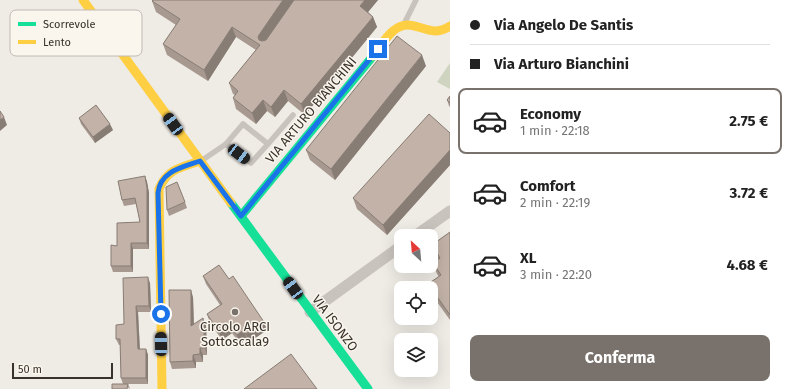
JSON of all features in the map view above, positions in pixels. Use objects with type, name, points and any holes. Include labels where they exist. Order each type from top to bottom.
[{"type":"street","name":"VIA ISONZO","points":[[83,0],[90,10]]},
{"type":"street","points":[[403,26],[413,24],[435,31],[444,30],[450,26]]},
{"type":"street","name":"VIA ARTURO BIANCHINI","points":[[241,216],[393,31],[403,26]]},
{"type":"street","name":"VIA ISONZO","points":[[124,56],[310,312],[368,389]]},
{"type":"street","points":[[162,389],[159,189],[163,180],[169,173],[200,161]]},
{"type":"street","points":[[425,229],[450,211]]},
{"type":"street","points":[[310,312],[394,251]]},
{"type":"lane","points":[[403,26],[416,0]]},
{"type":"lane","points":[[226,144],[251,163],[293,114]]},
{"type":"lane","points":[[200,161],[226,144],[243,124],[268,144]]},
{"type":"green space","points":[[450,63],[450,89],[437,82]]},
{"type":"building","points":[[283,0],[259,35],[259,40],[262,41],[266,40],[294,0],[365,0],[360,6],[373,17],[301,104],[284,90],[271,107],[263,100],[252,113],[233,98],[238,91],[229,83],[260,45],[232,27],[204,70],[163,44],[180,19],[152,1]]},
{"type":"building","points":[[397,36],[422,55],[331,169],[306,150]]},
{"type":"building","points":[[450,96],[450,103],[447,100]]},
{"type":"building","points":[[96,105],[110,124],[93,137],[79,118]]},
{"type":"building","points":[[0,111],[4,117],[0,120]]},
{"type":"building","points":[[429,114],[450,133],[450,150],[383,225],[353,198]]},
{"type":"building","points":[[145,176],[147,188],[147,243],[131,243],[131,266],[111,266],[111,245],[117,246],[117,223],[140,222],[135,198],[122,200],[118,181]]},
{"type":"building","points":[[177,182],[185,202],[167,210],[166,187]]},
{"type":"building","points":[[450,232],[450,315],[438,298],[438,281],[432,281],[441,275],[438,270],[438,259],[440,258],[438,255],[438,241]]},
{"type":"building","points":[[219,265],[229,279],[233,276],[264,322],[246,334],[244,330],[237,335],[229,325],[219,332],[207,314],[222,304],[203,276]]},
{"type":"building","points":[[148,277],[149,306],[136,306],[138,349],[146,349],[146,378],[121,378],[120,339],[116,339],[116,325],[124,324],[123,278]]},
{"type":"building","points":[[169,290],[191,290],[191,326],[203,318],[205,348],[200,348],[200,354],[193,355],[193,361],[170,362]]},
{"type":"building","points":[[291,354],[317,389],[244,389]]},
{"type":"building","points":[[112,384],[128,384],[127,389],[112,389]]},
{"type":"traffic: fast","points":[[241,216],[373,56]]},
{"type":"traffic: fast","points":[[231,203],[368,389]]},
{"type":"traffic: slow","points":[[83,0],[90,10]]},
{"type":"traffic: slow","points":[[373,56],[387,37],[393,31],[404,25],[435,31],[443,30],[450,26]]},
{"type":"traffic: slow","points":[[124,56],[231,203]]},
{"type":"traffic: slow","points":[[162,389],[159,189],[162,182],[171,173],[181,167],[200,161]]},
{"type":"place","name":"Circolo ARCI Sottoscala9","points":[[235,312]]},
{"type":"route","points":[[161,314],[158,193],[160,184],[165,176],[200,161],[241,216],[378,49]]}]
